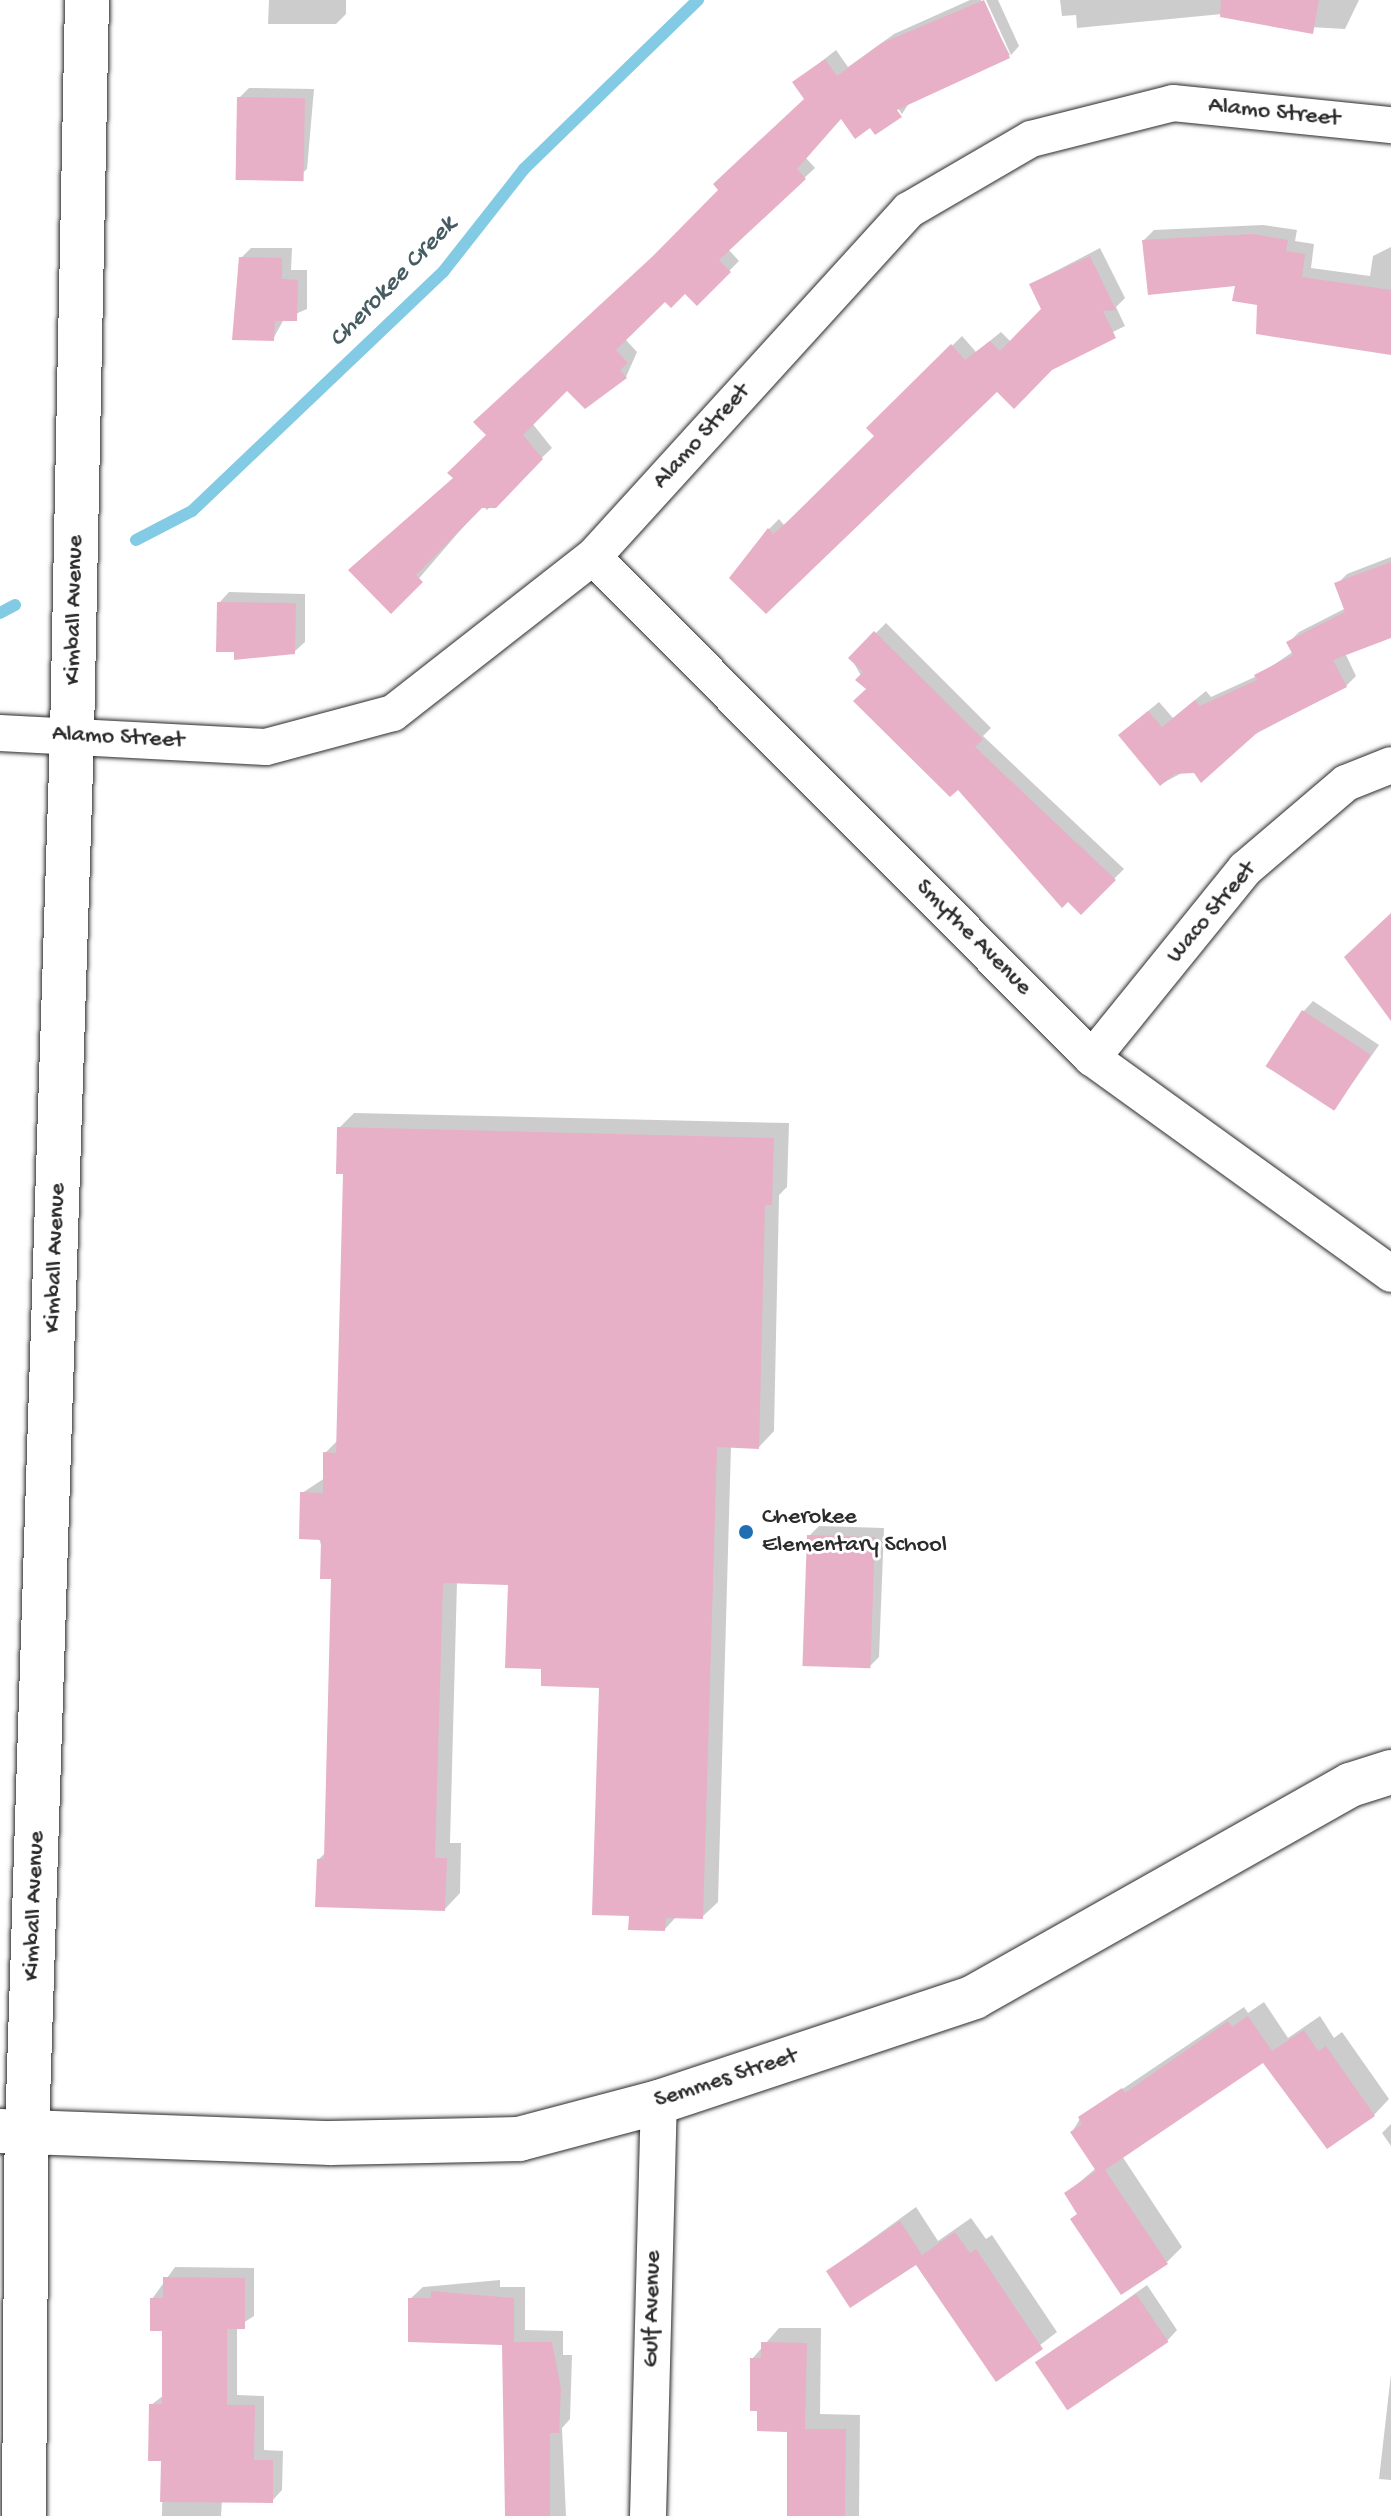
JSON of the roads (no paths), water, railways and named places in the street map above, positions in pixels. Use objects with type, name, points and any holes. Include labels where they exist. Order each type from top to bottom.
[{"type":"main road","name":"Kimball Avenue","points":[[24,2516],[14,2131],[72,735],[87,0]]},
{"type":"main road","name":"Semmes Street","points":[[14,2131],[458,2143],[519,2139],[659,2102],[974,1997],[1350,1785],[1391,1772]]},
{"type":"street","name":"Alamo Street","points":[[0,733],[266,747],[393,713],[593,557],[909,210],[1031,139],[1173,103],[1391,125]]},
{"type":"street","name":"Smythe Avenue","points":[[593,557],[1092,1058],[1391,1274]]},
{"type":"street","name":"Waco Street","points":[[1092,1058],[1245,869],[1346,783],[1391,765]]},
{"type":"street","name":"Gulf Avenue","points":[[648,2516],[659,2102]]},
{"type":"waterway","name":"Cherokee Creek","points":[[136,540],[192,511],[443,272],[524,169],[698,0]]},
{"type":"waterway","name":"Cherokee Creek","points":[[0,613],[15,605]]},
{"type":"place","name":"Cherokee Elementary School","points":[[746,1532]]}]
